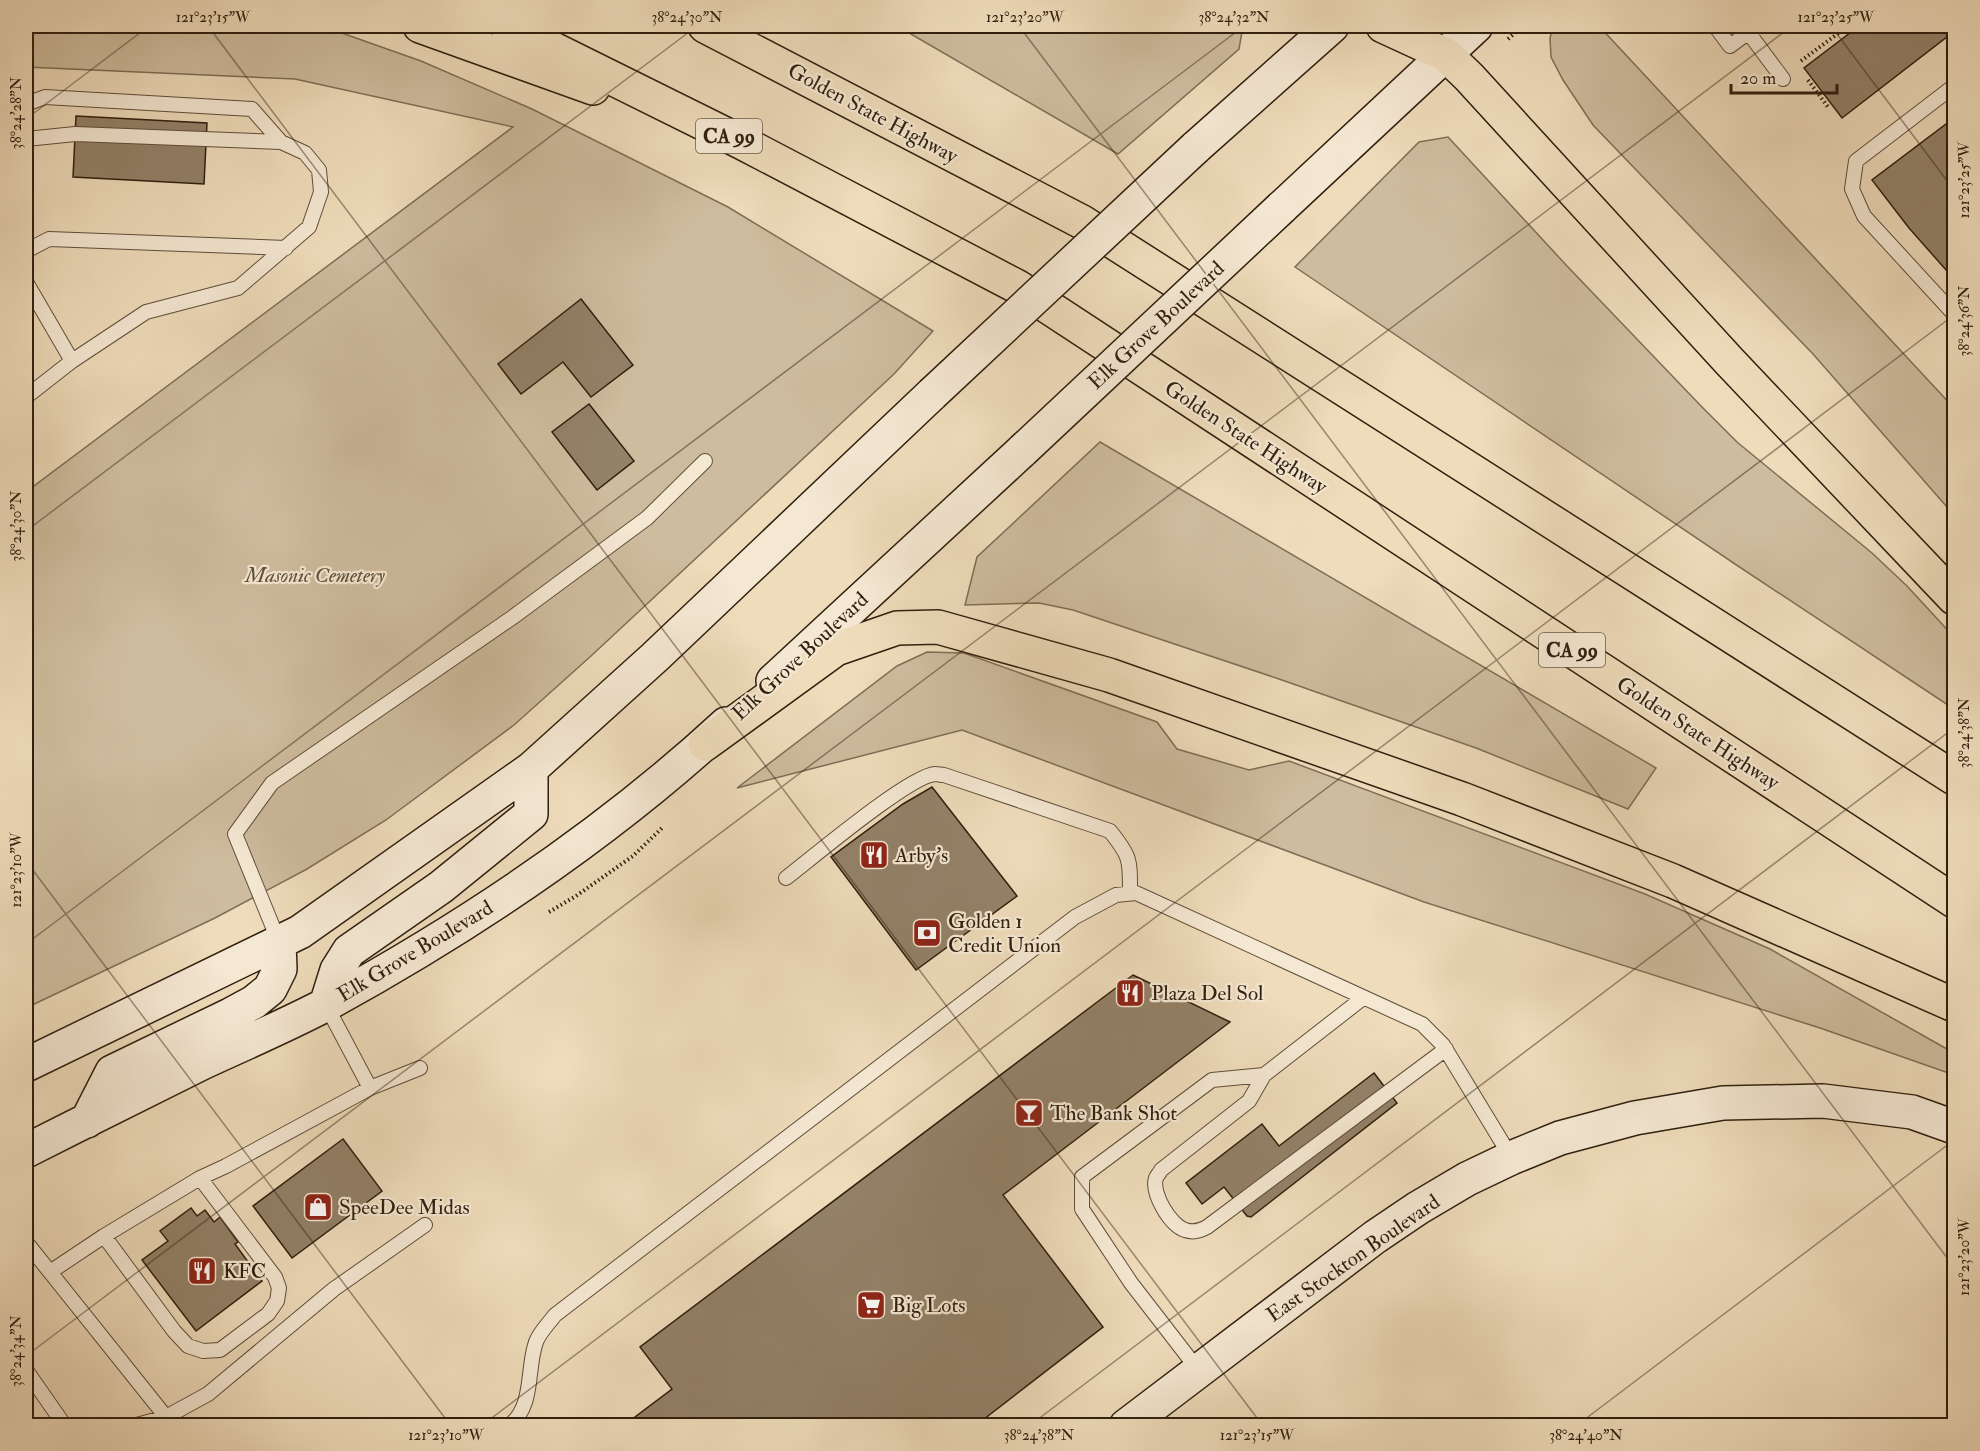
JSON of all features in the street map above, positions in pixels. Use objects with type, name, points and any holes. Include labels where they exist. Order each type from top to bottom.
[{"type":"highway","points":[[420,26],[741,142]]},
{"type":"highway","name":"Golden State Highway","points":[[507,26],[741,142],[1018,287],[1954,901]]},
{"type":"highway","name":"Golden State Highway","points":[[705,26],[1082,222],[1954,778]]},
{"type":"highway","points":[[1383,26],[1446,55],[1490,99],[1730,362],[1954,598]]},
{"type":"highway","points":[[705,744],[836,649],[897,627],[938,627],[1108,675],[1462,799],[1673,881],[1954,1005]]},
{"type":"main road","points":[[26,1065],[300,932],[531,769],[664,649],[1195,148],[1332,26]]},
{"type":"main road","name":"Elk Grove Boulevard","points":[[26,1151],[326,1005],[441,938],[518,888],[594,834],[705,744],[1476,26]]},
{"type":"main road","points":[[326,1005],[337,970],[349,951],[441,887],[531,814],[531,769]]},
{"type":"main road","points":[[87,1121],[112,1072],[230,1015],[254,1002],[270,989],[280,969],[279,942]]},
{"type":"main road","name":"East Stockton Boulevard","points":[[1126,1425],[1375,1237],[1418,1208],[1467,1179],[1560,1138],[1635,1118],[1723,1102],[1823,1101],[1912,1112],[1954,1127]]},
{"type":"lane","points":[[1715,26],[1730,46],[1752,29],[1783,78]]},
{"type":"lane","points":[[1954,86],[1856,161],[1852,189],[1864,216],[1954,314]]},
{"type":"lane","points":[[26,104],[45,97],[252,109],[281,142]]},
{"type":"lane","points":[[26,139],[75,134],[281,142],[305,153],[319,170],[321,192],[309,227],[238,288],[146,312],[72,361],[26,397]]},
{"type":"lane","points":[[26,251],[49,239],[286,248]]},
{"type":"lane","points":[[26,282],[72,361]]},
{"type":"lane","points":[[279,942],[235,834],[272,783],[513,617],[647,518],[705,461]]},
{"type":"lane","points":[[786,878],[890,798],[920,779],[934,774],[944,775],[1110,831],[1125,850],[1130,862],[1130,893]]},
{"type":"lane","points":[[509,1425],[515,1421],[525,1406],[536,1341],[555,1315],[1075,916],[1116,895],[1136,893],[1422,1024],[1446,1049],[1511,1158]]},
{"type":"lane","points":[[1363,998],[1264,1075],[1249,1101],[1161,1170],[1156,1179],[1156,1191],[1162,1206],[1175,1225],[1184,1230],[1198,1232],[1207,1227],[1446,1049]]},
{"type":"lane","points":[[326,1005],[370,1088]]},
{"type":"lane","points":[[50,1272],[104,1236],[200,1178],[370,1088],[420,1068]]},
{"type":"lane","points":[[1198,1371],[1131,1283],[1082,1209],[1082,1177],[1212,1080],[1264,1075]]},
{"type":"lane","points":[[104,1236],[174,1331],[188,1346],[203,1351],[220,1350],[268,1314],[277,1301],[279,1288],[275,1277],[200,1178]]},
{"type":"lane","points":[[133,1425],[166,1417],[208,1394],[334,1289],[425,1225]]},
{"type":"lane","points":[[26,1242],[166,1417]]},
{"type":"lane","points":[[26,1370],[65,1425]]},
{"type":"path","points":[[1796,65],[1848,26]]},
{"type":"path","points":[[1802,73],[1827,107]]},
{"type":"green space","name":"Masonic Cemetery","points":[[26,26],[322,26],[421,61],[532,109],[728,207],[933,331],[894,374],[514,725],[386,820],[307,869],[215,918],[26,1008],[26,492],[513,127],[295,79],[26,67]]},
{"type":"green space","points":[[897,26],[1243,26],[1239,49],[1118,154]]},
{"type":"green space","points":[[1553,26],[1599,26],[1954,408],[1954,515],[1813,354],[1593,125],[1563,80],[1551,57],[1550,38]]},
{"type":"green space","points":[[1448,137],[1567,266],[1737,442],[1872,553],[1907,586],[1954,637],[1954,709],[1295,267],[1419,142]]},
{"type":"green space","points":[[1100,442],[1656,768],[1628,809],[1476,748],[1073,610],[1039,603],[965,605],[977,557]]},
{"type":"green space","points":[[927,652],[964,653],[1157,722],[1177,749],[1249,770],[1289,761],[1645,894],[1770,949],[1954,1053],[1954,1075],[1820,1028],[1424,902],[962,730],[737,788],[897,666]]},
{"type":"building","points":[[1859,26],[1940,26],[1948,36],[1842,118],[1804,68]]},
{"type":"building","points":[[76,116],[207,123],[204,184],[73,177]]},
{"type":"building","points":[[1954,118],[1954,279],[1909,228],[1872,180]]},
{"type":"building","points":[[581,299],[633,365],[591,397],[563,362],[521,394],[498,364]]},
{"type":"building","points":[[589,404],[634,461],[597,490],[552,432]]},
{"type":"building","points":[[932,787],[1017,896],[916,970],[831,857],[903,804]]},
{"type":"building","points":[[1133,975],[1230,1022],[1003,1195],[1103,1327],[975,1426],[623,1426],[672,1389],[640,1347]]},
{"type":"building","points":[[1374,1073],[1397,1103],[1251,1217],[1247,1216],[1224,1187],[1202,1204],[1186,1183],[1262,1124],[1279,1146]]},
{"type":"building","points":[[343,1139],[382,1191],[292,1258],[253,1206]]},
{"type":"building","name":"KFC","points":[[191,1208],[197,1216],[205,1210],[214,1222],[220,1217],[238,1242],[235,1244],[262,1281],[196,1331],[142,1260],[168,1241],[160,1231]]},
{"type":"place","name":"Arby's","points":[[874,855]]},
{"type":"place","name":"Golden 1 Credit Union","points":[[927,933]]},
{"type":"place","name":"Plaza Del Sol","points":[[1130,993]]},
{"type":"place","name":"The Bank Shot","points":[[1029,1113]]},
{"type":"place","name":"SpeeDee Midas","points":[[318,1207]]},
{"type":"place","name":"KFC","points":[[202,1271]]},
{"type":"place","name":"Big Lots","points":[[871,1305]]}]
